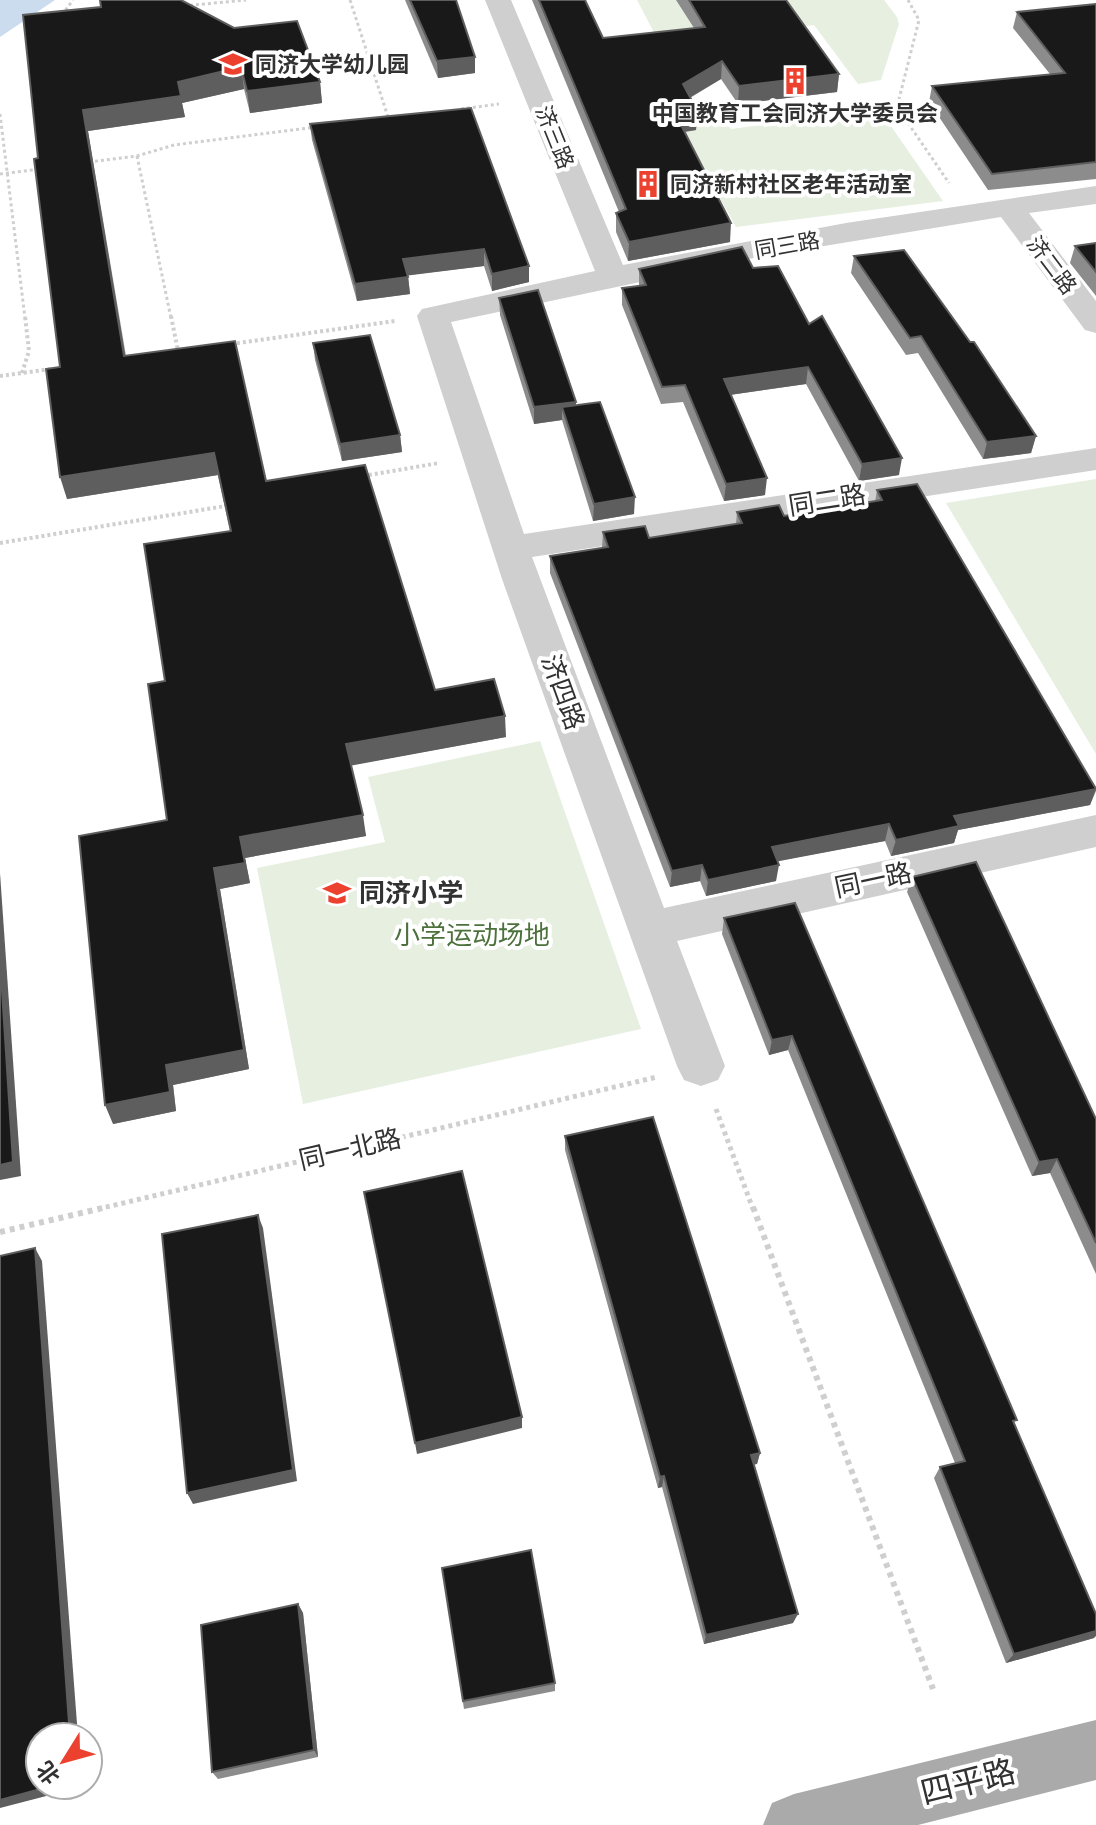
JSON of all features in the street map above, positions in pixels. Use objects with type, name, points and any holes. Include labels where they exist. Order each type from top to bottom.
[{"type":"main road","name":"四平路","points":[[794,1825],[1096,1750]]},
{"type":"street","name":"济三路","points":[[498,0],[612,275]]},
{"type":"street","name":"同三路","points":[[433,316],[612,275],[1008,206],[1096,195]]},
{"type":"street","name":"济二路","points":[[1008,206],[1096,323]]},
{"type":"street","name":"济四路","points":[[433,316],[510,548],[701,1066]]},
{"type":"street","name":"同二路","points":[[510,548],[1096,459]]},
{"type":"street","name":"同一路","points":[[649,929],[1096,831]]},
{"type":"path","points":[[73,0],[60,17],[76,15]]},
{"type":"path","points":[[184,6],[246,0]]},
{"type":"path","points":[[350,0],[394,133]]},
{"type":"path","points":[[908,0],[919,20],[897,107],[970,213]]},
{"type":"path","points":[[449,110],[539,99]]},
{"type":"path","points":[[0,114],[29,351],[22,373]]},
{"type":"path","points":[[90,162],[137,156],[174,145],[328,126]]},
{"type":"path","points":[[137,156],[178,351],[193,349]]},
{"type":"path","points":[[0,174],[43,168]]},
{"type":"path","points":[[223,345],[433,316]]},
{"type":"path","points":[[0,376],[53,369]]},
{"type":"path","points":[[349,479],[480,456]]},
{"type":"path","points":[[0,543],[237,505]]},
{"type":"path","points":[[701,1066],[933,1689]]},
{"type":"path","name":"同一北路","points":[[0,1232],[701,1066]]},
{"type":"green space","points":[[637,0],[884,0],[899,24],[881,80],[858,84],[814,25],[660,44]]},
{"type":"green space","points":[[879,109],[943,201],[736,227],[677,120],[722,113],[731,129]]},
{"type":"green space","points":[[1096,479],[1096,754],[946,503]]},
{"type":"green space","name":"小学运动场地","points":[[540,741],[641,1029],[303,1104],[257,868],[385,842],[368,777]]},
{"type":"water","points":[[0,0],[55,0],[0,37]]},
{"type":"building","points":[[100,0],[181,0],[234,28],[297,21],[320,82],[247,91],[241,67],[178,82],[181,96],[83,110],[124,356],[235,341],[266,481],[365,465],[435,690],[494,679],[505,716],[346,744],[363,815],[240,837],[245,863],[214,868],[244,1050],[166,1065],[170,1092],[105,1105],[79,836],[167,820],[148,684],[165,681],[144,544],[231,531],[214,453],[60,477],[46,369],[60,367],[34,159],[38,158],[23,15],[101,7]]},
{"type":"building","points":[[410,0],[456,0],[475,57],[437,61]]},
{"type":"building","points":[[539,0],[585,0],[603,38],[705,27],[689,0],[786,0],[839,74],[739,86],[722,61],[683,84],[698,112],[676,115],[731,223],[629,242],[616,213],[626,209]]},
{"type":"building","points":[[1096,4],[1096,162],[992,174],[932,86],[1065,73],[1017,12]]},
{"type":"building","points":[[471,108],[529,266],[492,274],[484,249],[403,259],[408,277],[355,284],[310,124]]},
{"type":"building","points":[[1096,243],[1096,272],[1075,246]]},
{"type":"building","points":[[742,247],[753,268],[778,266],[809,324],[822,316],[902,458],[862,464],[808,367],[724,379],[767,478],[726,484],[685,385],[662,387],[622,288],[646,285],[639,269]]},
{"type":"building","points":[[904,250],[970,342],[974,342],[1036,436],[987,442],[921,336],[910,338],[854,256]]},
{"type":"building","points":[[538,290],[576,402],[534,407],[499,298]]},
{"type":"building","points":[[370,335],[400,435],[340,444],[313,343]]},
{"type":"building","points":[[600,402],[635,497],[594,504],[562,407]]},
{"type":"building","points":[[917,484],[1096,789],[954,816],[959,826],[896,840],[889,824],[772,847],[779,865],[708,880],[702,865],[672,871],[550,556],[608,547],[603,532],[645,526],[649,538],[742,523],[737,512],[779,505],[784,516],[882,500],[877,490]]},
{"type":"building","points":[[976,862],[1096,1119],[1096,1243],[1057,1159],[1039,1162],[912,877]]},
{"type":"building","points":[[795,903],[1017,1420],[1013,1421],[1096,1614],[1096,1631],[1014,1654],[940,1467],[965,1461],[792,1036],[772,1040],[724,918]]},
{"type":"building","points":[[0,959],[13,1162],[0,1165]]},
{"type":"building","points":[[653,1117],[760,1453],[751,1455],[798,1614],[706,1635],[664,1476],[660,1477],[565,1136]]},
{"type":"building","points":[[462,1171],[522,1417],[415,1443],[364,1192]]},
{"type":"building","points":[[258,1215],[293,1470],[187,1493],[162,1234]]},
{"type":"building","points":[[35,1248],[69,1721],[24,1721],[24,1793],[0,1800],[0,1256]]},
{"type":"building","points":[[531,1550],[555,1683],[463,1701],[442,1568]]},
{"type":"building","points":[[298,1604],[314,1750],[212,1772],[201,1625]]},
{"type":"place","name":"同济大学幼儿园","points":[[233,64]]},
{"type":"place","name":"中国教育工会同济大学委员会","points":[[795,81]]},
{"type":"place","name":"同济新村社区老年活动室","points":[[648,184]]},
{"type":"place","name":"同济小学","points":[[337,893]]}]
